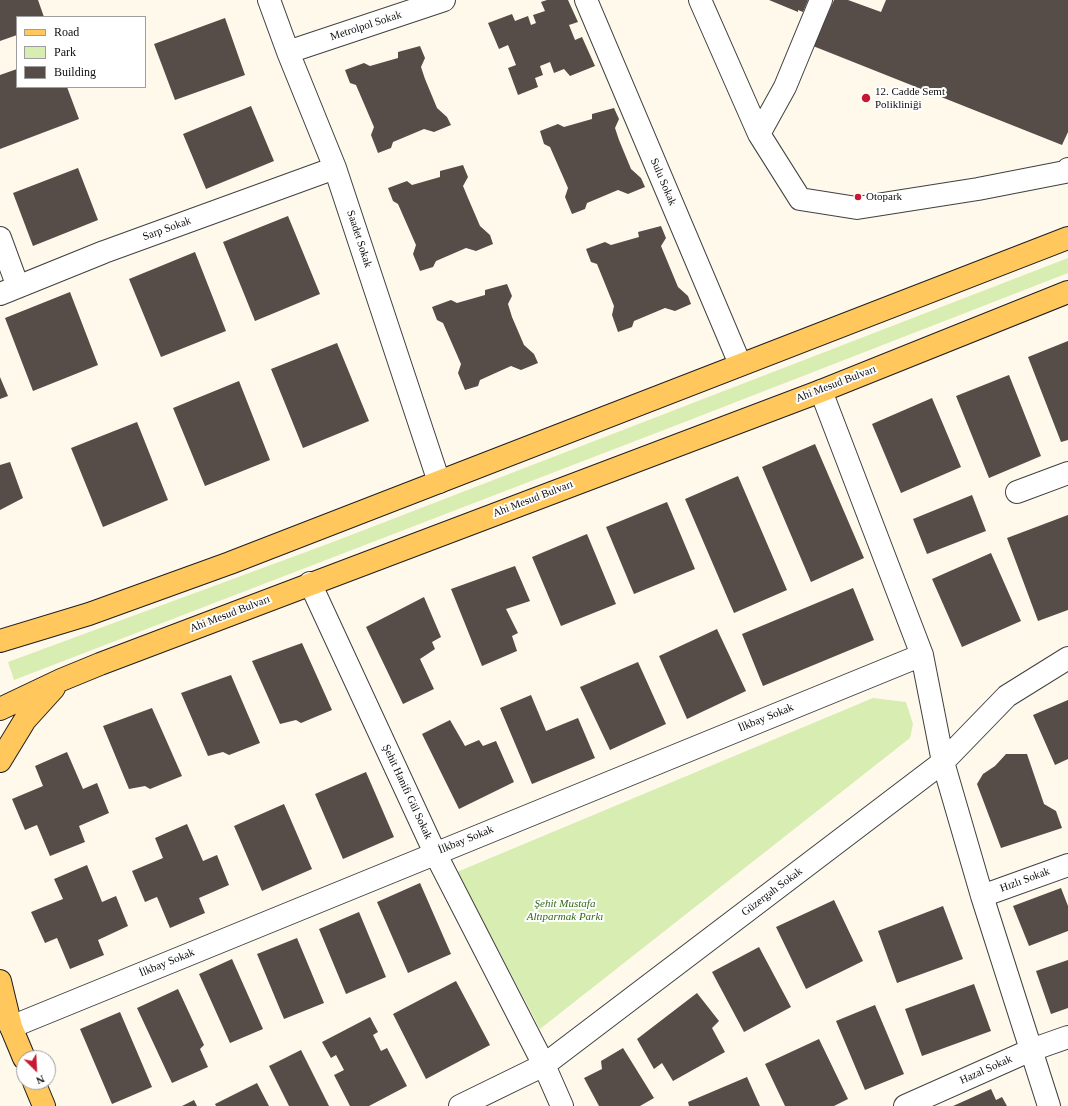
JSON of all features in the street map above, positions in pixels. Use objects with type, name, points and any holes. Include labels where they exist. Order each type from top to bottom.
[{"type":"main road","points":[[0,641],[89,614],[148,593],[439,482],[1068,238]]},
{"type":"main road","name":"Ahi Mesud Bulvarı","points":[[0,709],[61,680],[310,583],[821,391],[1068,292]]},
{"type":"main road","points":[[0,761],[25,720],[61,680]]},
{"type":"main road","points":[[0,981],[6,1018],[20,1050]]},
{"type":"main road","points":[[37,1090],[44,1106]]},
{"type":"street","name":"Saadet Sokak","points":[[269,0],[288,52],[335,168],[439,482]]},
{"type":"street","name":"Metrolpol Sokak","points":[[288,52],[444,0]]},
{"type":"street","name":"Sulu Sokak","points":[[586,0],[740,364]]},
{"type":"street","points":[[700,0],[759,134],[800,199],[856,208],[978,189],[1065,172],[1068,170]]},
{"type":"street","points":[[759,134],[785,87],[821,0]]},
{"type":"street","name":"Sarp Sokak","points":[[9,291],[104,252],[335,168]]},
{"type":"street","points":[[0,238],[9,291]]},
{"type":"street","points":[[821,391],[922,655],[943,762],[982,896],[1049,1106]]},
{"type":"street","points":[[1017,492],[1068,473]]},
{"type":"street","name":"Şehit Hanifi Gül Sokak","points":[[310,583],[435,853],[544,1065],[562,1106]]},
{"type":"street","name":"İlkbay Sokak","points":[[6,1018],[435,853],[922,655]]},
{"type":"street","name":"Güzergah Sokak","points":[[460,1106],[544,1065],[943,762],[1007,696],[1068,658]]},
{"type":"street","name":"Hızlı Sokak","points":[[982,896],[1068,865]]},
{"type":"street","name":"Hazal Sokak","points":[[905,1106],[1030,1050],[1068,1037]]},
{"type":"green space","points":[[1068,258],[1068,273],[14,680],[8,662],[333,542]]},
{"type":"green space","name":"Şehit Mustafa Altıparmak Parkı","points":[[873,698],[906,702],[913,724],[910,738],[540,1029],[457,872]]},
{"type":"building","points":[[0,0],[38,0],[44,16],[16,16],[16,35],[0,41]]},
{"type":"building","points":[[547,0],[568,0],[578,22],[569,25],[575,40],[582,37],[595,66],[570,76],[564,69],[554,73],[550,62],[540,66],[543,75],[535,78],[538,87],[518,95],[508,68],[516,65],[508,45],[499,49],[488,23],[512,14],[515,21],[528,16],[531,25],[536,23],[533,15],[545,11],[541,2]]},
{"type":"building","points":[[769,0],[808,0],[803,12],[798,10],[798,12]]},
{"type":"building","points":[[834,0],[848,0],[881,12],[886,0],[1068,0],[1068,132],[1062,145],[813,46]]},
{"type":"building","points":[[225,18],[245,75],[175,100],[154,44]]},
{"type":"building","points":[[420,46],[425,58],[421,67],[425,79],[437,108],[447,117],[451,125],[434,132],[424,129],[393,142],[391,148],[378,153],[371,135],[374,127],[356,85],[350,83],[345,70],[364,63],[370,66],[398,58],[398,52]]},
{"type":"building","points":[[16,69],[16,88],[67,88],[79,119],[0,149],[0,75]]},
{"type":"building","points":[[251,106],[274,161],[206,189],[183,134]]},
{"type":"building","points":[[614,108],[619,119],[615,128],[619,140],[631,169],[641,178],[645,187],[628,194],[618,190],[587,203],[585,209],[572,214],[565,197],[568,188],[550,147],[544,144],[540,131],[558,124],[564,127],[592,119],[592,114]]},
{"type":"building","points":[[463,165],[468,177],[463,186],[480,226],[490,235],[493,244],[476,251],[466,248],[436,261],[433,267],[420,271],[413,254],[416,245],[398,204],[393,201],[388,188],[407,181],[412,185],[440,177],[440,171]]},
{"type":"building","points":[[78,168],[98,220],[33,246],[13,193]]},
{"type":"building","points":[[288,216],[320,294],[255,321],[223,242]]},
{"type":"building","points":[[661,226],[666,238],[661,246],[678,287],[688,296],[691,304],[675,311],[665,308],[634,321],[632,327],[618,332],[612,315],[614,306],[597,264],[591,262],[586,249],[605,242],[611,245],[639,237],[638,232]]},
{"type":"building","points":[[195,252],[226,331],[161,357],[129,279]]},
{"type":"building","points":[[507,284],[512,296],[508,304],[512,317],[524,345],[534,354],[538,363],[521,370],[511,366],[480,380],[478,386],[465,390],[458,373],[461,364],[443,323],[437,320],[432,307],[451,300],[457,303],[485,295],[485,290]]},
{"type":"building","points":[[70,292],[98,365],[33,391],[5,318]]},
{"type":"building","points":[[1068,341],[1068,440],[1061,442],[1028,357]]},
{"type":"building","points":[[337,343],[369,421],[303,448],[271,369]]},
{"type":"building","points":[[1009,375],[1041,456],[989,478],[956,396]]},
{"type":"building","points":[[0,377],[8,396],[0,399]]},
{"type":"building","points":[[239,381],[270,460],[205,486],[173,408]]},
{"type":"building","points":[[932,398],[961,467],[901,493],[872,424]]},
{"type":"building","points":[[137,422],[168,500],[103,527],[71,448]]},
{"type":"building","points":[[815,444],[864,558],[811,582],[762,467]]},
{"type":"building","points":[[10,462],[23,498],[0,510],[0,465]]},
{"type":"building","points":[[738,476],[787,590],[734,613],[685,499]]},
{"type":"building","points":[[972,495],[986,531],[927,554],[913,519]]},
{"type":"building","points":[[667,502],[695,569],[634,594],[606,527]]},
{"type":"building","points":[[1068,515],[1068,610],[1038,621],[1007,538]]},
{"type":"building","points":[[587,534],[616,604],[561,626],[532,557]]},
{"type":"building","points":[[991,553],[1021,621],[962,647],[932,579]]},
{"type":"building","points":[[515,566],[530,601],[506,609],[518,633],[512,636],[517,651],[482,666],[451,589]]},
{"type":"building","points":[[853,588],[874,640],[763,686],[742,634]]},
{"type":"building","points":[[424,597],[441,637],[432,642],[435,649],[420,659],[434,689],[403,704],[366,627]]},
{"type":"building","points":[[717,629],[746,691],[687,719],[659,656]]},
{"type":"building","points":[[302,643],[332,710],[301,723],[296,720],[280,724],[252,661]]},
{"type":"building","points":[[638,662],[666,724],[610,750],[580,687]]},
{"type":"building","points":[[231,675],[260,743],[229,755],[223,752],[208,756],[181,693]]},
{"type":"building","points":[[531,695],[546,731],[578,718],[595,758],[532,784],[500,708]]},
{"type":"building","points":[[1068,700],[1068,759],[1055,765],[1033,715]]},
{"type":"building","points":[[152,708],[182,776],[150,789],[145,786],[129,789],[103,726]]},
{"type":"building","points":[[450,720],[465,746],[479,740],[483,746],[496,741],[514,782],[459,809],[422,734]]},
{"type":"building","points":[[67,752],[83,789],[97,783],[109,813],[79,826],[85,842],[50,856],[37,825],[25,830],[12,799],[43,786],[35,766]]},
{"type":"building","points":[[1006,754],[1027,754],[1044,804],[1056,811],[1062,828],[1001,848],[977,784],[983,774],[995,766]]},
{"type":"building","points":[[366,772],[394,837],[343,859],[315,794]]},
{"type":"building","points":[[284,804],[312,869],[262,891],[234,826]]},
{"type":"building","points":[[187,824],[203,861],[217,855],[229,885],[199,898],[205,913],[170,928],[157,897],[145,902],[132,871],[163,858],[155,838]]},
{"type":"building","points":[[87,865],[102,902],[116,896],[128,926],[98,940],[104,955],[70,969],[57,938],[45,943],[31,912],[63,899],[54,879]]},
{"type":"building","points":[[420,883],[451,954],[408,973],[377,902]]},
{"type":"building","points":[[1061,888],[1068,906],[1068,931],[1029,946],[1013,906]]},
{"type":"building","points":[[834,900],[863,961],[806,989],[776,927]]},
{"type":"building","points":[[943,906],[963,959],[897,983],[878,931]]},
{"type":"building","points":[[359,912],[386,977],[346,994],[319,929]]},
{"type":"building","points":[[297,938],[324,1003],[284,1019],[257,954]]},
{"type":"building","points":[[759,947],[791,1007],[744,1032],[712,972]]},
{"type":"building","points":[[232,959],[263,1029],[230,1043],[199,974]]},
{"type":"building","points":[[1068,960],[1068,1008],[1051,1014],[1036,971]]},
{"type":"building","points":[[456,981],[490,1045],[426,1079],[393,1014]]},
{"type":"building","points":[[974,984],[991,1031],[922,1056],[905,1009]]},
{"type":"building","points":[[178,989],[204,1045],[200,1049],[208,1067],[172,1083],[137,1008]]},
{"type":"building","points":[[697,993],[719,1021],[712,1028],[725,1052],[673,1081],[662,1063],[654,1069],[637,1039]]},
{"type":"building","points":[[875,1005],[904,1074],[865,1090],[836,1021]]},
{"type":"building","points":[[120,1012],[152,1087],[112,1104],[80,1029]]},
{"type":"building","points":[[370,1017],[378,1032],[373,1035],[381,1051],[387,1048],[407,1086],[369,1106],[350,1106],[334,1075],[344,1070],[336,1055],[331,1058],[322,1042]]},
{"type":"building","points":[[819,1039],[848,1099],[834,1106],[785,1106],[765,1064]]},
{"type":"building","points":[[623,1048],[654,1098],[640,1106],[599,1106],[584,1078],[602,1069],[601,1061]]},
{"type":"building","points":[[301,1050],[329,1106],[289,1106],[269,1066]]},
{"type":"building","points":[[747,1077],[760,1106],[689,1106],[688,1102]]},
{"type":"building","points":[[257,1083],[269,1106],[216,1106],[215,1104]]},
{"type":"building","points":[[991,1089],[996,1100],[1002,1097],[1007,1106],[953,1106]]},
{"type":"building","points":[[194,1100],[197,1106],[182,1106]]},
{"type":"place","name":"12. Cadde Semt Polikliniği","points":[[866,98]]},
{"type":"place","name":"Otopark","points":[[858,197]]}]
